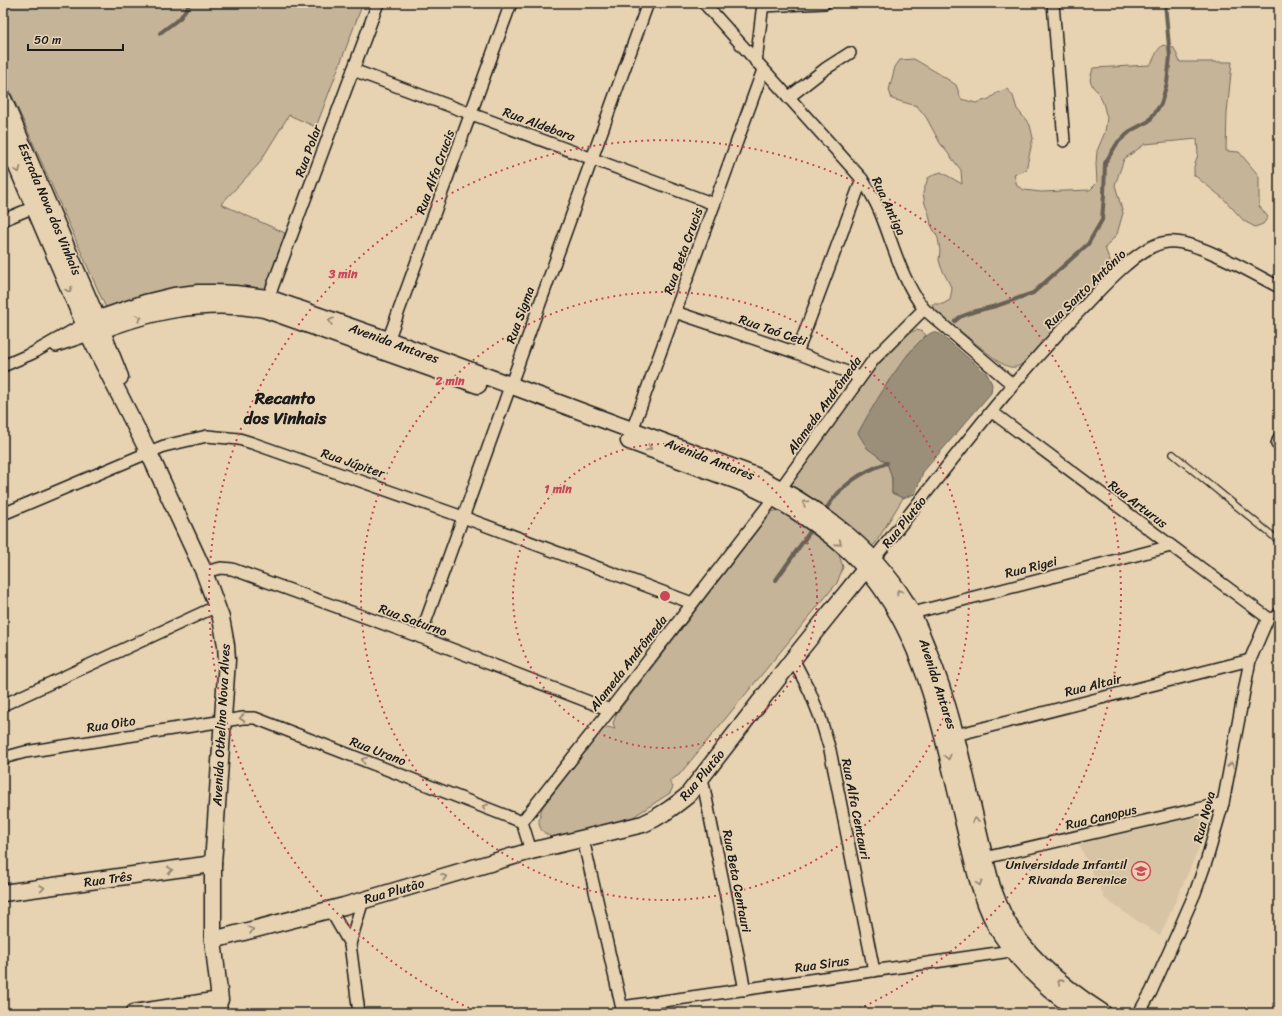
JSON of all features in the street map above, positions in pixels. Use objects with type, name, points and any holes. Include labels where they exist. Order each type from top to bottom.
[{"type":"main road","name":"Estrada Nova dos Vinhais","points":[[3,99],[41,204],[93,327]]},
{"type":"main road","name":"Estrada Nova dos Vinhais","points":[[3,134],[41,204]]},
{"type":"main road","name":"Avenida Antares","points":[[93,327],[145,303],[198,293],[235,294],[386,346],[630,435],[756,476],[777,493],[803,502],[831,521],[870,564],[892,583],[905,615],[935,668],[973,862],[992,904],[1004,916],[1020,950],[1058,980],[1077,1008],[1103,1013]]},
{"type":"main road","name":"Avenida Othelino Nova Alves","points":[[93,327],[204,572],[223,625],[226,645],[223,722],[213,864],[213,940],[221,1006]]},
{"type":"main road","name":"Rua Plutão","points":[[213,940],[328,910],[531,851],[643,824],[653,820],[687,796],[792,659],[870,564]]},
{"type":"main road","name":"Avenida Antares","points":[[949,736],[992,887],[992,904]]},
{"type":"main road","name":"Rua Três","points":[[3,893],[213,864]]},
{"type":"main road","points":[[134,1013],[221,1006]]},
{"type":"street","name":"Rua Polar","points":[[266,304],[378,3]]},
{"type":"street","name":"Rua Alfa Crucis","points":[[386,346],[511,3]]},
{"type":"street","name":"Rua Sigma","points":[[420,637],[648,3]]},
{"type":"street","name":"Rua Antiga","points":[[704,3],[862,179],[873,196],[880,212],[910,289],[924,309],[1013,385]]},
{"type":"street","points":[[763,5],[825,3]]},
{"type":"street","points":[[1053,3],[1064,140]]},
{"type":"street","name":"Rua Beta Crucis","points":[[630,435],[714,204],[760,66],[763,5]]},
{"type":"street","points":[[788,98],[824,69],[850,53]]},
{"type":"street","name":"Rua Aldebara","points":[[353,70],[714,204]]},
{"type":"street","points":[[797,353],[862,179]]},
{"type":"street","points":[[3,220],[41,204]]},
{"type":"street","name":"Rua Santo Antônio","points":[[1013,385],[1052,341],[1127,264],[1160,243],[1182,242],[1205,250],[1279,287]]},
{"type":"street","name":"Alameda Andrômeda","points":[[522,822],[777,493],[860,377],[879,354],[924,309]]},
{"type":"street","name":"Rua Taó Ceti","points":[[675,312],[797,353],[860,377]]},
{"type":"street","name":"Avenida Antares","points":[[3,366],[93,327]]},
{"type":"street","name":"Rua Plutão","points":[[870,564],[1013,385]]},
{"type":"street","name":"Rua Arturus","points":[[992,412],[1268,618]]},
{"type":"street","name":"Rua Júpiter","points":[[3,514],[164,446],[207,436],[239,439],[463,517],[692,603]]},
{"type":"street","name":"Rua Rigei","points":[[905,615],[1171,546]]},
{"type":"street","name":"Rua Saturno","points":[[204,572],[221,568],[232,569],[420,637],[610,710]]},
{"type":"street","points":[[3,705],[217,606]]},
{"type":"street","name":"Rua Nova","points":[[1139,1013],[1151,992],[1195,893],[1207,859],[1223,803],[1250,660],[1268,618]]},
{"type":"street","name":"Rua Alfa Centauri","points":[[792,659],[810,692],[820,717],[828,745],[874,971]]},
{"type":"street","name":"Rua Altair","points":[[949,736],[1250,660]]},
{"type":"street","name":"Rua Urano","points":[[223,722],[243,718],[256,718],[522,822]]},
{"type":"street","name":"Rua Oito","points":[[3,758],[25,752],[223,722]]},
{"type":"street","name":"Rua Beta Centauri","points":[[702,778],[744,990]]},
{"type":"street","name":"Rua Canopus","points":[[984,858],[1223,803]]},
{"type":"street","points":[[522,822],[531,851]]},
{"type":"street","points":[[583,838],[622,1010]]},
{"type":"street","points":[[350,944],[363,900]]},
{"type":"street","points":[[328,910],[335,918],[350,944],[359,1013]]},
{"type":"street","name":"Rua Sirus","points":[[622,1010],[744,990],[1020,950]]},
{"type":"lane","points":[[1172,454],[1279,541]]},
{"type":"lane","points":[[1268,618],[1275,614],[1279,608]]},
{"type":"shaded area","points":[[3,3],[363,3],[316,127],[289,115],[258,165],[221,204],[285,233],[265,292],[186,286],[162,290],[109,308],[105,306],[3,75]]},
{"type":"shaded area","points":[[1163,45],[1174,48],[1180,62],[1232,62],[1227,113],[1226,151],[1239,152],[1259,176],[1259,206],[1268,217],[1263,224],[1255,227],[1244,221],[1224,199],[1194,175],[1194,167],[1198,154],[1197,139],[1145,144],[1124,159],[1115,185],[1123,213],[1117,234],[1105,248],[1113,269],[1025,362],[1015,367],[1009,367],[999,362],[934,310],[932,304],[943,304],[950,300],[952,289],[941,267],[939,260],[940,250],[938,238],[931,225],[923,193],[928,178],[941,172],[962,184],[961,170],[940,143],[926,117],[917,106],[892,99],[889,90],[895,67],[900,60],[914,59],[956,85],[961,99],[976,103],[989,99],[997,93],[1007,89],[1013,96],[1017,109],[1030,125],[1033,138],[1026,170],[1014,174],[1017,186],[1024,190],[1041,192],[1090,190],[1097,183],[1097,151],[1105,132],[1107,118],[1099,93],[1093,87],[1090,80],[1093,68],[1150,65],[1157,52]]},
{"type":"shaded area","points":[[916,330],[921,331],[926,335],[909,353],[887,383],[867,448],[888,466],[891,476],[892,493],[903,498],[875,544],[870,547],[795,490],[792,487],[792,479],[864,379],[909,333]]},
{"type":"shaded area","points":[[933,332],[940,334],[987,374],[992,384],[991,393],[923,472],[915,494],[903,498],[892,493],[892,478],[887,463],[867,448],[858,433],[881,393],[902,362],[923,338]]},
{"type":"shaded area","points":[[779,510],[828,545],[839,555],[843,567],[837,583],[679,775],[669,781],[673,787],[670,793],[633,817],[554,838],[544,833],[541,830],[539,823],[542,808],[602,730],[608,727],[615,729],[613,723],[617,713],[771,512]]},
{"type":"shaded area","name":"Universidade Infantil Rivanda Berenice","points":[[1195,817],[1210,823],[1160,936],[1105,899],[1078,842]]},
{"type":"waterway","points":[[160,33],[180,18],[190,3]]},
{"type":"waterway","points":[[955,321],[960,317],[976,311],[996,306],[1033,293],[1088,244],[1102,220],[1105,163],[1118,142],[1132,130],[1149,121],[1161,104],[1167,83],[1170,57],[1165,3]]},
{"type":"waterway","points":[[826,509],[838,493],[852,480],[887,463]]},
{"type":"waterway","points":[[776,580],[809,533]]},
{"type":"place","name":"Universidade Infantil Rivanda Berenice","points":[[1141,871]]},
{"type":"district","name":"Recanto dos Vinhais","points":[[285,408]]}]
